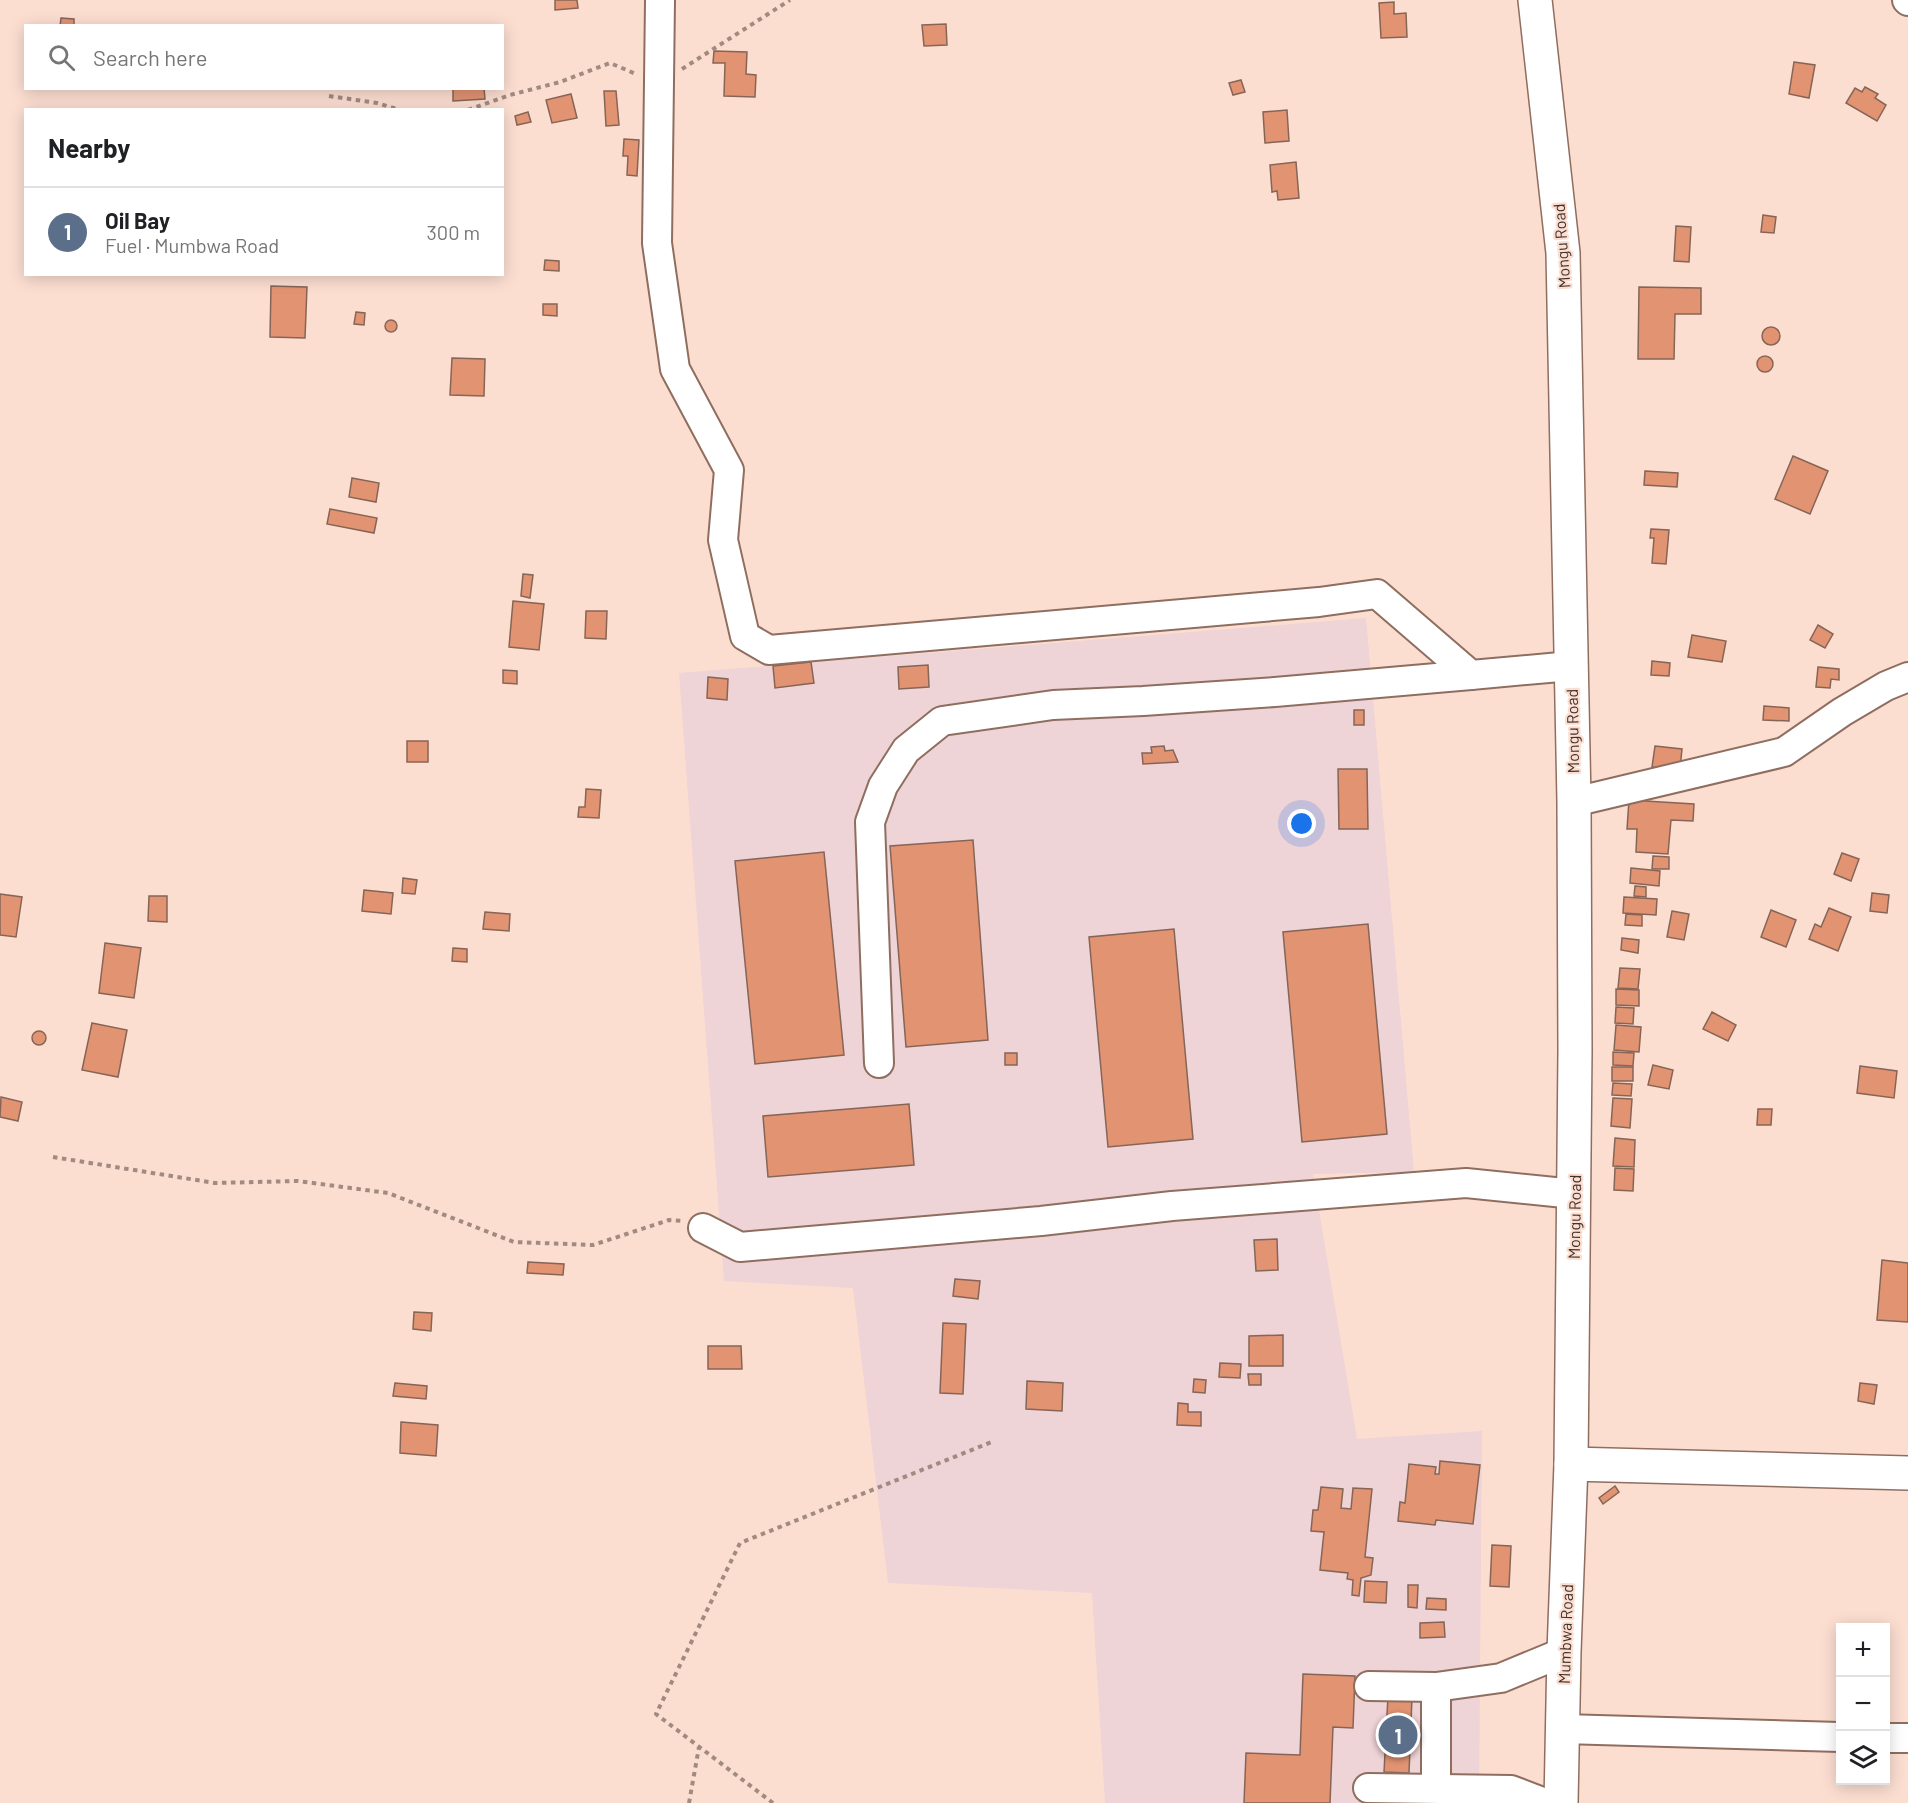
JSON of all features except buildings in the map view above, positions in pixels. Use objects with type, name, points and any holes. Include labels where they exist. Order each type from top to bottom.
[{"type":"main road","name":"Mongu Road","points":[[1535,0],[1563,253],[1574,802],[1571,1464]]},
{"type":"main road","points":[[1571,1464],[1908,1473]]},
{"type":"main road","name":"Mumbwa Road","points":[[1561,1803],[1571,1464]]},
{"type":"street","points":[[660,0],[657,243],[675,369],[729,470],[723,540],[745,636],[769,651],[1319,602],[1377,594],[1471,675]]},
{"type":"street","points":[[879,1063],[870,822],[883,786],[906,750],[942,721],[1053,705],[1275,692],[1571,666]]},
{"type":"street","points":[[1574,802],[1784,752],[1842,712],[1886,686],[1908,677]]},
{"type":"street","points":[[703,1228],[741,1247],[1041,1221],[1172,1206],[1466,1183],[1574,1194]]},
{"type":"street","points":[[1368,1686],[1436,1688],[1501,1678],[1564,1652]]},
{"type":"street","points":[[1436,1688],[1436,1788]]},
{"type":"street","points":[[1563,1729],[1836,1737]]},
{"type":"street","points":[[1890,1738],[1908,1738]]},
{"type":"street","points":[[1368,1788],[1511,1790],[1545,1803]]},
{"type":"path","points":[[329,96],[377,103],[393,108]]},
{"type":"path","points":[[53,1157],[215,1183],[298,1180],[388,1193],[514,1242],[593,1245],[669,1220],[680,1220],[703,1228]]},
{"type":"path","points":[[773,1803],[656,1714],[740,1543],[994,1442]]},
{"type":"path","points":[[689,1803],[699,1747]]},
{"type":"shaded area","points":[[1366,618],[1414,1172],[1313,1174],[1357,1439],[1482,1431],[1479,1803],[1105,1803],[1092,1593],[888,1583],[853,1288],[724,1281],[679,673]]},
{"type":"place","name":"Oil Bay","points":[[1398,1735]]}]
